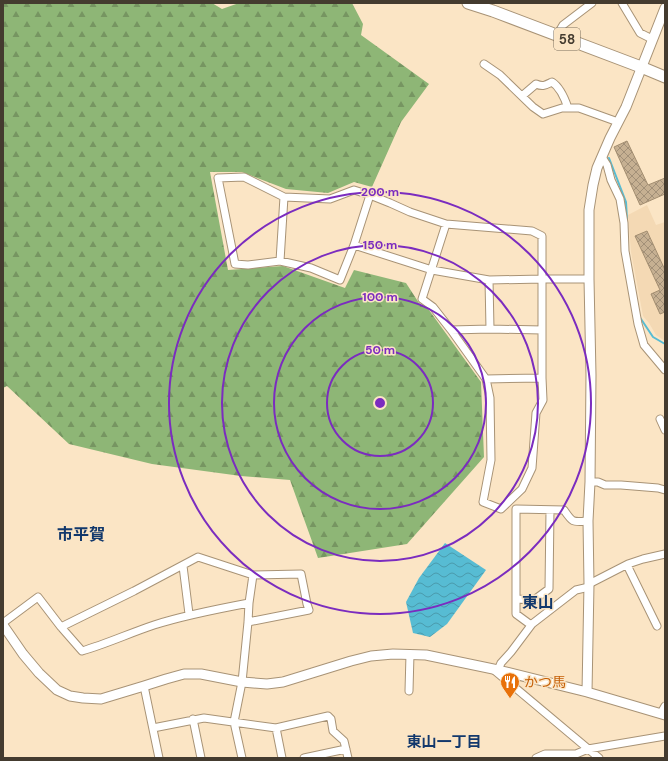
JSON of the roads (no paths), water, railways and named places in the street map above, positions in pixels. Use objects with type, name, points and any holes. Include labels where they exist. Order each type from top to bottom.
[{"type":"main road","name":"58","points":[[468,3],[557,35],[665,77]]},
{"type":"street","points":[[557,35],[563,25],[592,3]]},
{"type":"street","points":[[622,3],[640,33],[652,39]]},
{"type":"street","points":[[587,692],[591,375],[589,210],[597,168],[626,107],[665,8]]},
{"type":"street","points":[[484,64],[500,75],[533,107],[543,114],[562,108],[579,108],[618,122]]},
{"type":"street","points":[[522,96],[536,84],[545,86],[552,82],[556,85],[566,100],[568,108]]},
{"type":"street","points":[[602,157],[607,165],[611,180],[620,199],[624,223],[625,251],[642,340],[644,345],[665,370]]},
{"type":"street","points":[[370,195],[354,245],[340,280],[311,268],[280,261],[248,265],[235,264],[218,178],[244,177],[284,197],[330,199],[354,190],[370,195],[410,212],[446,224],[532,231],[542,236],[543,400],[536,413],[532,468],[522,489],[501,509],[483,502],[491,460],[490,398],[486,379],[433,307],[422,299],[446,224]]},
{"type":"street","points":[[280,261],[284,197]]},
{"type":"street","points":[[354,245],[432,270],[489,280],[542,278],[589,279]]},
{"type":"street","points":[[489,280],[490,329]]},
{"type":"street","points":[[451,330],[542,330]]},
{"type":"street","points":[[486,379],[542,378]]},
{"type":"street","points":[[660,419],[665,430]]},
{"type":"street","points":[[590,482],[598,482],[605,485],[635,486],[665,490]]},
{"type":"street","points":[[531,625],[516,614],[516,510],[564,510],[571,520],[576,522],[588,521]]},
{"type":"street","points":[[516,599],[534,600],[549,589],[550,510]]},
{"type":"street","points":[[496,670],[531,625],[576,590],[589,585],[627,565],[643,559],[665,555]]},
{"type":"street","points":[[61,627],[198,557],[253,575],[301,574],[309,610],[248,622]]},
{"type":"street","points":[[627,565],[657,626]]},
{"type":"street","points":[[183,566],[189,614]]},
{"type":"street","points":[[242,758],[234,722],[242,682],[253,575]]},
{"type":"street","points":[[249,603],[189,614],[153,625],[82,651],[38,597],[3,624],[23,654],[57,690],[70,696],[83,698],[101,699],[184,674],[201,674],[242,682],[267,684],[283,682],[371,656],[410,654],[426,655],[496,670],[664,711]]},
{"type":"street","points":[[409,691],[410,654]]},
{"type":"street","points":[[496,670],[599,758]]},
{"type":"street","points":[[144,686],[159,758]]},
{"type":"street","points":[[153,728],[204,718],[276,728],[328,716],[331,719],[333,731],[344,741],[348,758]]},
{"type":"street","points":[[193,719],[202,758]]},
{"type":"street","points":[[276,728],[282,758]]},
{"type":"street","points":[[536,758],[546,754],[576,754],[588,749],[665,736]]},
{"type":"street","points":[[304,758],[346,749]]},
{"type":"water","points":[[445,543],[486,570],[447,624],[430,637],[413,633],[406,602],[419,578]]},
{"type":"waterway","points":[[609,158],[626,202],[627,220]]},
{"type":"waterway","points":[[639,316],[653,337],[665,344]]},
{"type":"place","name":"かつ馬","points":[[510,699]]},
{"type":"district","name":"市平賀","points":[[81,534]]},
{"type":"district","name":"東山","points":[[538,602]]},
{"type":"district","name":"東山一丁目","points":[[444,742]]}]
